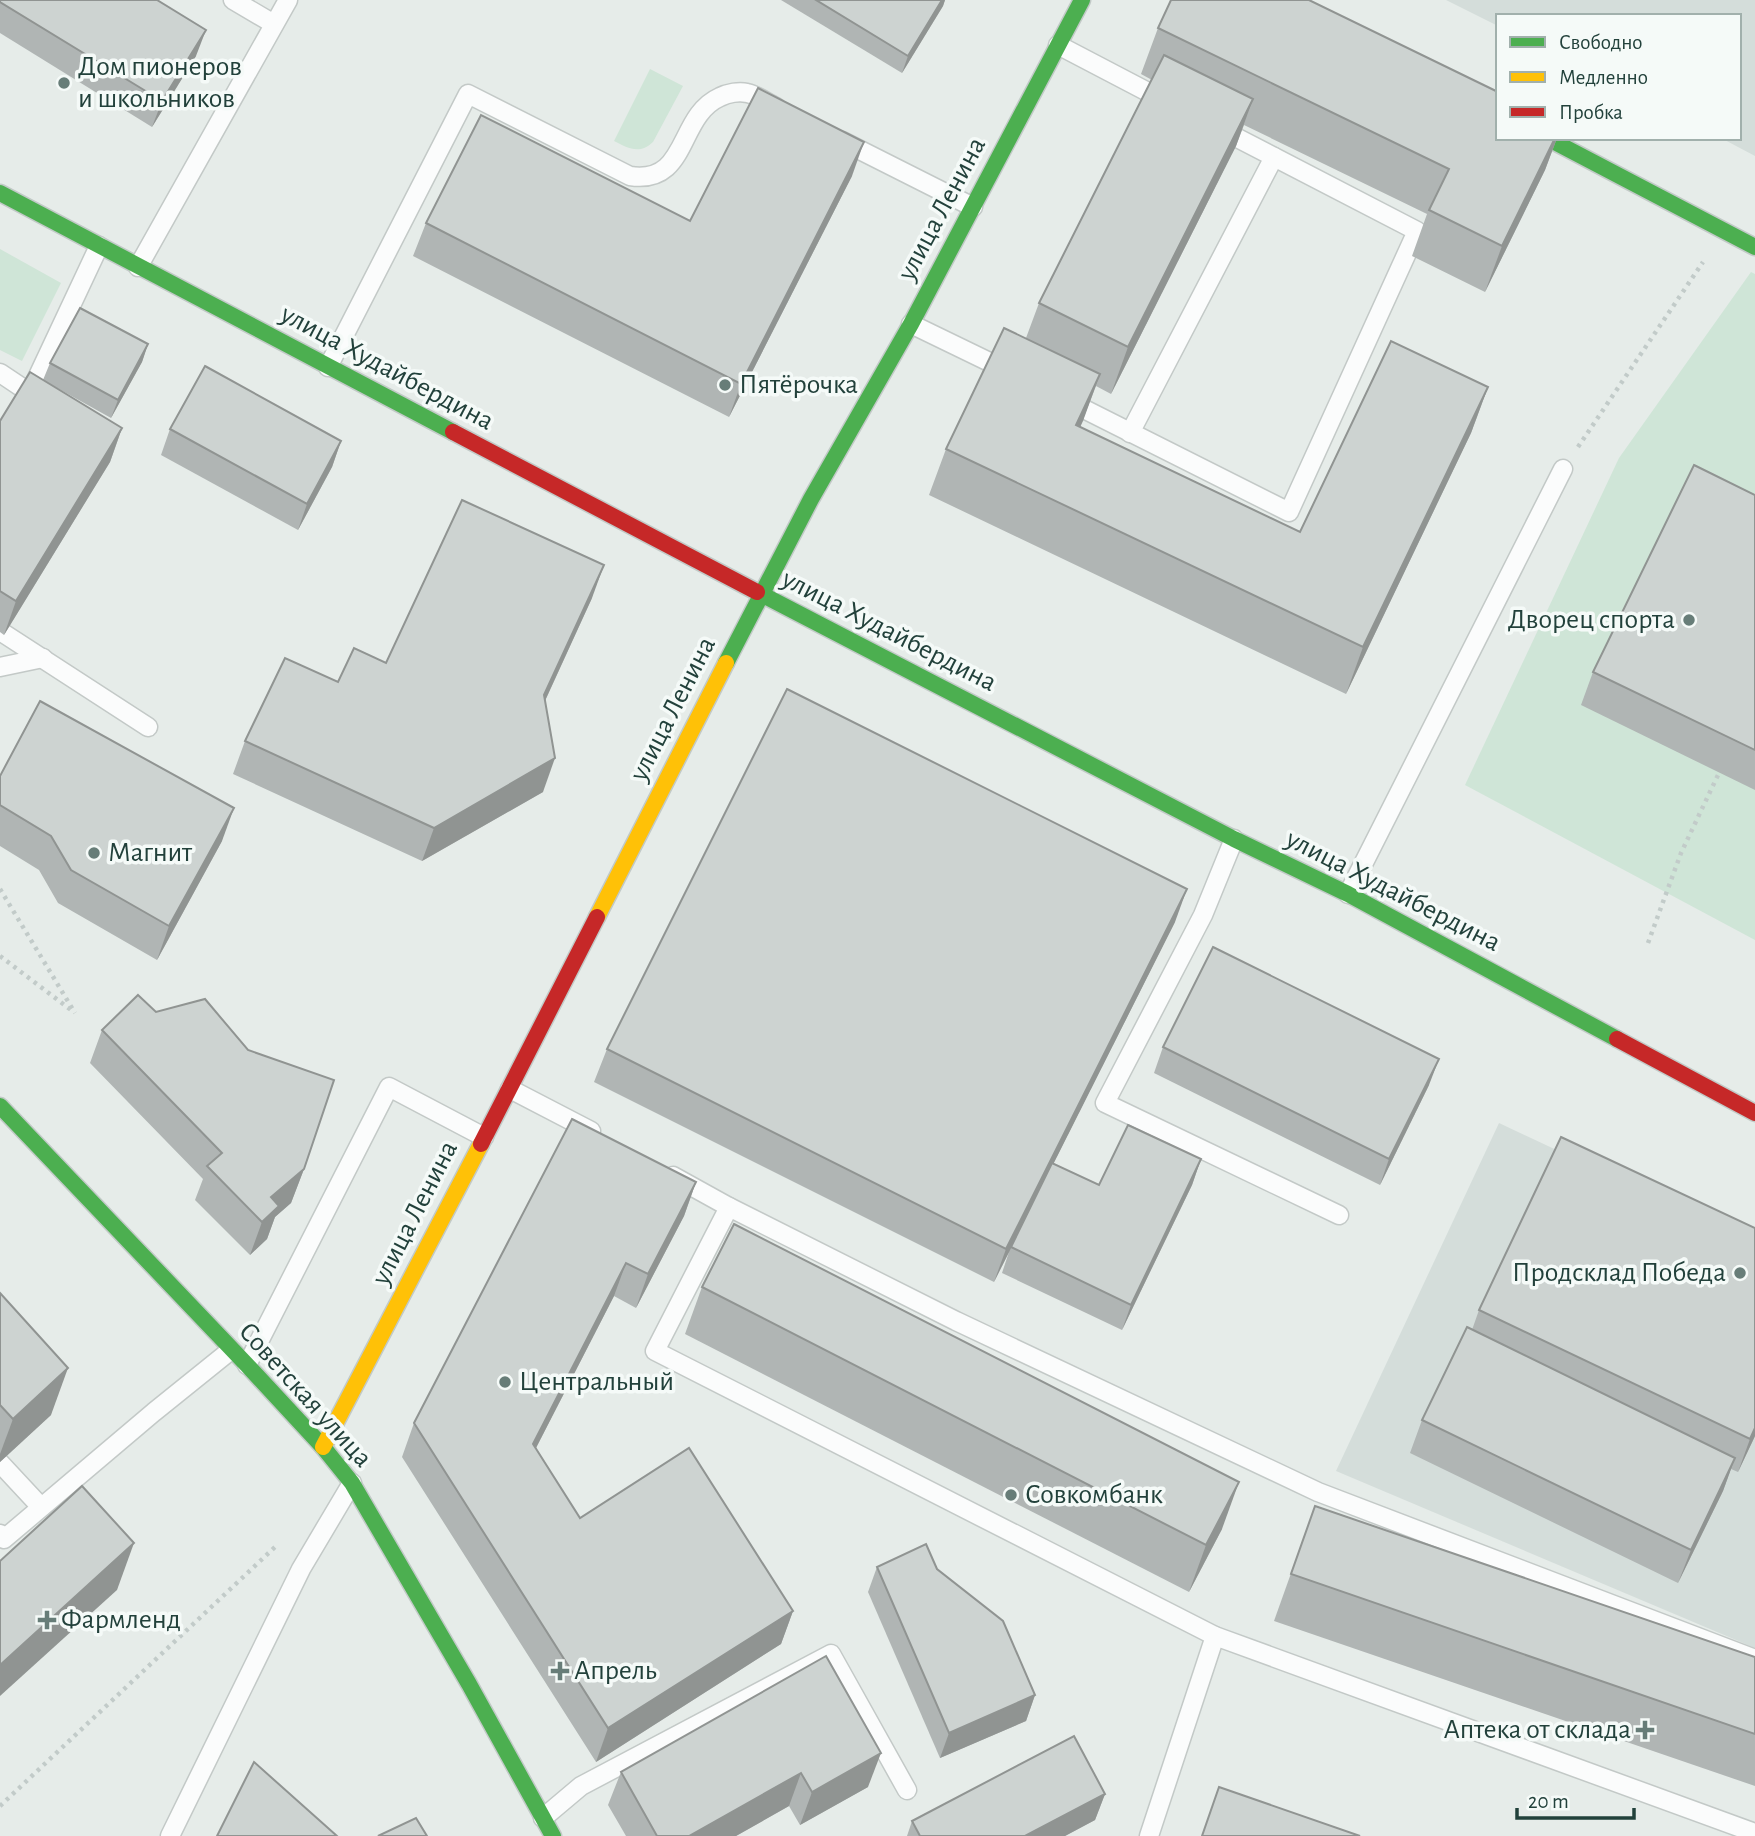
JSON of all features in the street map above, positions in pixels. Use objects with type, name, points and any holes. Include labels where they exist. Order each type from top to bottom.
[{"type":"street","name":"улица Ленина","points":[[323,1447],[510,1089],[811,499],[911,324],[1082,0]]},
{"type":"street","points":[[1551,140],[1755,247]]},
{"type":"street","name":"улица Худайбердина","points":[[0,193],[762,595],[1234,839],[1348,894],[1755,1113]]},
{"type":"street","name":"Советская улица","points":[[0,1106],[247,1365],[323,1447],[352,1483],[469,1684],[553,1836]]},
{"type":"lane","points":[[233,0],[274,24]]},
{"type":"lane","points":[[138,267],[288,0]]},
{"type":"lane","points":[[1058,45],[1178,108]]},
{"type":"lane","points":[[328,367],[468,94],[630,177],[644,178],[664,171],[674,161],[696,117],[713,100],[725,95],[748,93],[796,117]]},
{"type":"lane","points":[[1046,390],[1289,512],[1417,231],[1202,121]]},
{"type":"lane","points":[[831,136],[973,208]]},
{"type":"lane","points":[[1130,433],[1275,158]]},
{"type":"lane","points":[[0,373],[30,393],[99,246]]},
{"type":"lane","points":[[911,324],[1022,378]]},
{"type":"lane","points":[[1348,894],[1563,469]]},
{"type":"lane","points":[[0,631],[148,727]]},
{"type":"lane","points":[[0,667],[43,658]]},
{"type":"lane","points":[[1234,839],[1203,915],[1105,1103],[1339,1215]]},
{"type":"lane","points":[[247,1365],[389,1087],[484,1137]]},
{"type":"lane","points":[[510,1089],[608,1140]]},
{"type":"lane","points":[[656,1167],[729,1207],[956,1321],[1318,1492],[1755,1659]]},
{"type":"lane","points":[[729,1207],[655,1351],[1215,1636],[1755,1833]]},
{"type":"lane","points":[[0,1534],[5,1539],[231,1350]]},
{"type":"lane","points":[[0,1463],[41,1507]]},
{"type":"lane","points":[[170,1836],[301,1570],[352,1483]]},
{"type":"lane","points":[[1149,1836],[1215,1636]]},
{"type":"lane","points":[[543,1818],[581,1786],[831,1654],[908,1790]]},
{"type":"path","points":[[1563,469],[1724,230]]},
{"type":"path","points":[[1648,943],[1681,853],[1718,775]]},
{"type":"path","points":[[0,889],[75,1013],[0,956]]},
{"type":"path","points":[[0,1806],[275,1548]]},
{"type":"shaded area","points":[[1446,0],[1755,0],[1755,156],[1725,140],[1741,140],[1741,14],[1496,14],[1496,25]]},
{"type":"shaded area","points":[[1499,1123],[1755,1243],[1755,1648],[1336,1471]]},
{"type":"green space","points":[[650,69],[683,86],[653,142],[643,148],[633,149],[614,141]]},
{"type":"green space","points":[[0,249],[61,283],[22,361],[0,350]]},
{"type":"green space","points":[[1751,272],[1755,274],[1755,940],[1465,785],[1619,458]]},
{"type":"building","points":[[0,0],[157,0],[206,30],[162,101]]},
{"type":"building","points":[[816,0],[942,0],[908,56]]},
{"type":"building","points":[[1171,0],[1309,0],[1496,91],[1496,140],[1554,140],[1502,246],[1429,210],[1449,169],[1158,28]]},
{"type":"building","points":[[1164,55],[1253,99],[1128,347],[1039,303]]},
{"type":"building","points":[[758,88],[864,142],[741,384],[426,223],[481,115],[690,221]]},
{"type":"building","points":[[80,308],[148,344],[118,400],[50,363]]},
{"type":"building","points":[[1004,328],[1100,374],[1076,425],[1300,532],[1391,341],[1488,387],[1363,647],[946,449]]},
{"type":"building","points":[[205,366],[341,441],[307,504],[170,429]]},
{"type":"building","points":[[30,372],[122,428],[16,601],[0,591],[0,421]]},
{"type":"building","name":"Дворец спорта","points":[[1694,465],[1755,495],[1755,750],[1593,672]]},
{"type":"building","points":[[462,500],[604,565],[544,695],[555,758],[434,828],[245,741],[285,658],[338,682],[354,648],[386,663]]},
{"type":"building","points":[[787,689],[1187,889],[1006,1249],[607,1049]]},
{"type":"building","points":[[40,701],[234,808],[169,926],[71,870],[51,836],[0,805],[0,776]]},
{"type":"building","points":[[1213,947],[1439,1059],[1389,1159],[1163,1047]]},
{"type":"building","points":[[138,995],[156,1012],[205,999],[248,1050],[334,1080],[304,1169],[271,1197],[279,1206],[262,1222],[207,1166],[222,1153],[102,1030]]},
{"type":"building","name":"Центральный","points":[[572,1119],[696,1182],[648,1274],[626,1263],[533,1444],[580,1518],[689,1448],[793,1611],[608,1728],[414,1423]]},
{"type":"building","points":[[1128,1125],[1201,1159],[1131,1305],[1011,1247],[1052,1163],[1099,1185]]},
{"type":"building","points":[[1561,1137],[1755,1228],[1755,1428],[1750,1439],[1479,1310]]},
{"type":"building","points":[[734,1224],[1239,1482],[1206,1545],[702,1287]]},
{"type":"building","points":[[0,1293],[68,1368],[13,1419],[0,1405]]},
{"type":"building","points":[[1467,1327],[1735,1458],[1691,1550],[1422,1420]]},
{"type":"building","points":[[82,1486],[134,1543],[0,1665],[0,1561]]},
{"type":"building","points":[[1315,1506],[1755,1657],[1755,1734],[1291,1574]]},
{"type":"building","points":[[926,1544],[937,1569],[1003,1621],[1035,1695],[949,1733],[877,1567]]},
{"type":"building","points":[[826,1656],[881,1753],[812,1792],[801,1773],[689,1836],[657,1836],[621,1772]]},
{"type":"building","points":[[1074,1736],[1105,1794],[1025,1836],[920,1836],[912,1821]]},
{"type":"building","points":[[254,1762],[337,1836],[217,1836]]},
{"type":"building","points":[[1219,1787],[1360,1836],[1202,1836]]},
{"type":"building","points":[[416,1818],[427,1836],[378,1836]]},
{"type":"traffic: fast","points":[[726,663],[811,499],[911,324],[1082,0]]},
{"type":"traffic: fast","points":[[1551,140],[1755,247]]},
{"type":"traffic: fast","points":[[0,193],[453,432]]},
{"type":"traffic: fast","points":[[757,592],[1234,839],[1348,894],[1617,1039]]},
{"type":"traffic: fast","points":[[0,1106],[247,1365],[323,1447],[352,1483],[469,1684],[553,1836]]},
{"type":"traffic: slow","points":[[597,917],[726,663]]},
{"type":"traffic: slow","points":[[323,1447],[481,1144]]},
{"type":"traffic: jam","points":[[453,432],[757,592]]},
{"type":"traffic: jam","points":[[481,1144],[597,917]]},
{"type":"traffic: jam","points":[[1617,1039],[1755,1113]]},
{"type":"place","name":"Дом пионеров и школьников","points":[[64,83]]},
{"type":"place","name":"Пятёрочка","points":[[725,385]]},
{"type":"place","name":"Дворец спорта","points":[[1689,620]]},
{"type":"place","name":"Магнит","points":[[94,853]]},
{"type":"place","name":"Продсклад Победа","points":[[1740,1273]]},
{"type":"place","name":"Центральный","points":[[505,1382]]},
{"type":"place","name":"Совкомбанк","points":[[1011,1495]]},
{"type":"place","name":"Фармленд","points":[[47,1620]]},
{"type":"place","name":"Апрель","points":[[560,1671]]},
{"type":"place","name":"Аптека от склада","points":[[1645,1730]]}]
